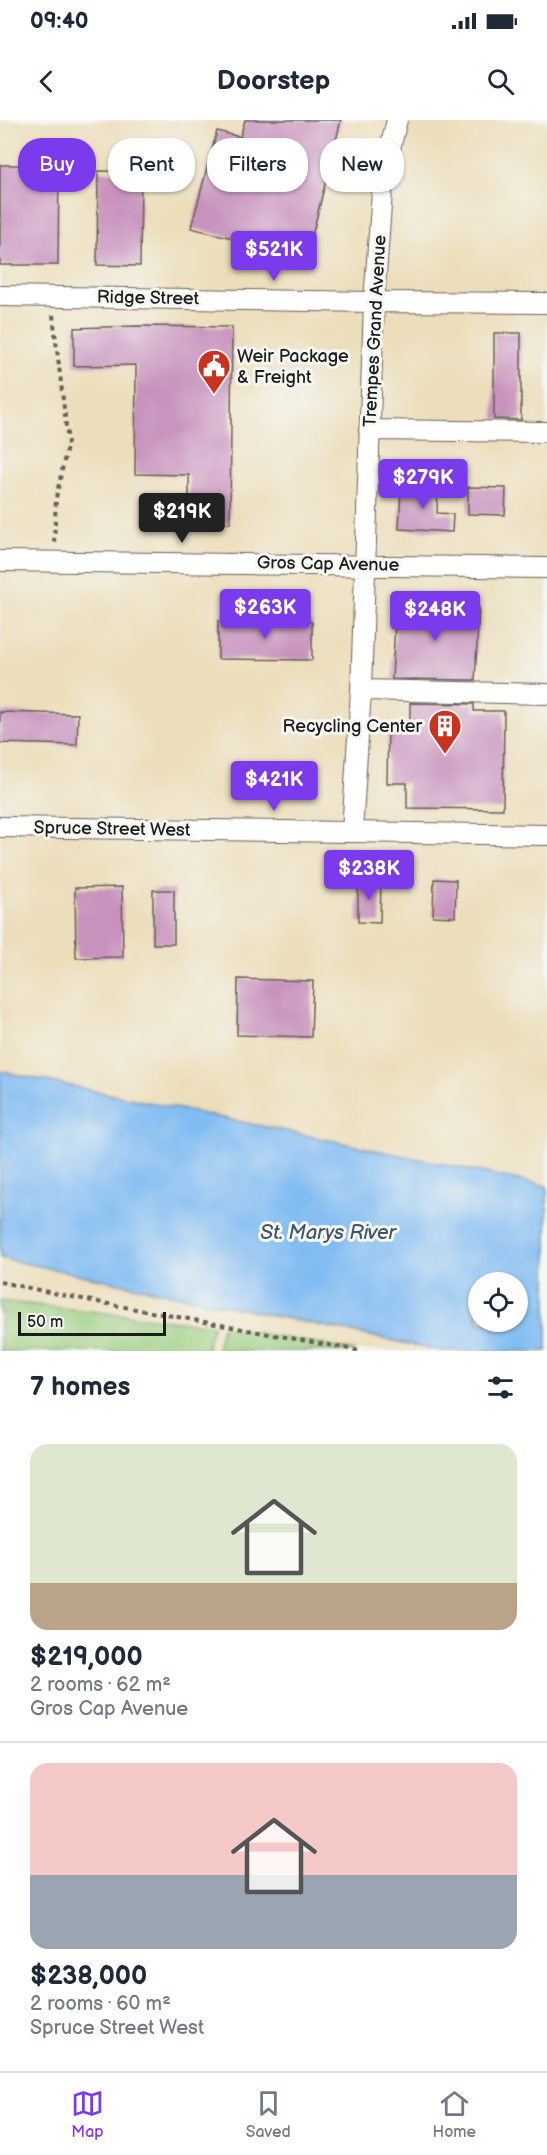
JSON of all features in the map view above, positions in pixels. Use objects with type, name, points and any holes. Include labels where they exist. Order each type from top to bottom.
[{"type":"street","name":"Trempes Grand Avenue","points":[[352,832],[361,690],[374,303],[383,178],[397,120]]},
{"type":"street","name":"Ridge Street","points":[[0,296],[374,303],[547,303]]},
{"type":"street","points":[[369,430],[547,432]]},
{"type":"street","name":"Gros Cap Avenue","points":[[0,561],[547,568]]},
{"type":"street","points":[[361,690],[547,694]]},
{"type":"street","name":"Spruce Street West","points":[[0,827],[547,835]]},
{"type":"path","points":[[51,297],[68,442],[56,498],[53,561]]},
{"type":"path","points":[[0,1282],[360,1351]]},
{"type":"green space","points":[[0,1301],[213,1325],[206,1351],[0,1351]]},
{"type":"green space","points":[[222,1326],[355,1351],[217,1351]]},
{"type":"water","name":"St. Marys River","points":[[0,1071],[547,1186],[547,1351],[442,1351],[0,1258]]},
{"type":"building","points":[[245,120],[341,120],[336,138],[320,138],[320,192],[323,192],[307,256],[191,228],[207,168],[207,192],[308,192],[308,138],[215,138],[217,131],[240,137]]},
{"type":"building","points":[[0,165],[18,165],[18,192],[59,192],[58,265],[0,265]]},
{"type":"building","points":[[98,171],[108,171],[108,192],[141,192],[140,266],[97,265]]},
{"type":"building","points":[[232,327],[230,523],[189,523],[189,475],[135,474],[136,365],[74,366],[74,328]]},
{"type":"building","points":[[494,333],[521,333],[521,420],[494,419]]},
{"type":"building","points":[[419,483],[438,484],[437,513],[453,514],[452,532],[399,529],[401,489],[419,490]]},
{"type":"building","points":[[468,487],[506,488],[505,515],[468,514]]},
{"type":"building","points":[[396,603],[479,608],[475,680],[392,679]]},
{"type":"building","points":[[218,621],[312,622],[312,660],[218,659]]},
{"type":"building","name":"Recycling Center","points":[[410,703],[474,704],[474,711],[504,711],[503,809],[407,808],[407,783],[387,783],[388,727],[410,727]]},
{"type":"building","points":[[0,712],[78,714],[77,745],[0,743]]},
{"type":"building","points":[[358,879],[381,880],[380,923],[358,922]]},
{"type":"building","points":[[434,879],[456,880],[455,917],[433,916]]},
{"type":"building","points":[[122,887],[123,957],[76,958],[75,888]]},
{"type":"building","points":[[153,890],[174,890],[174,944],[153,944]]},
{"type":"building","points":[[238,979],[313,981],[311,1037],[237,1035]]},
{"type":"place","name":"Weir Package & Freight","points":[[214,395]]},
{"type":"place","name":"Recycling Center","points":[[445,755]]}]
